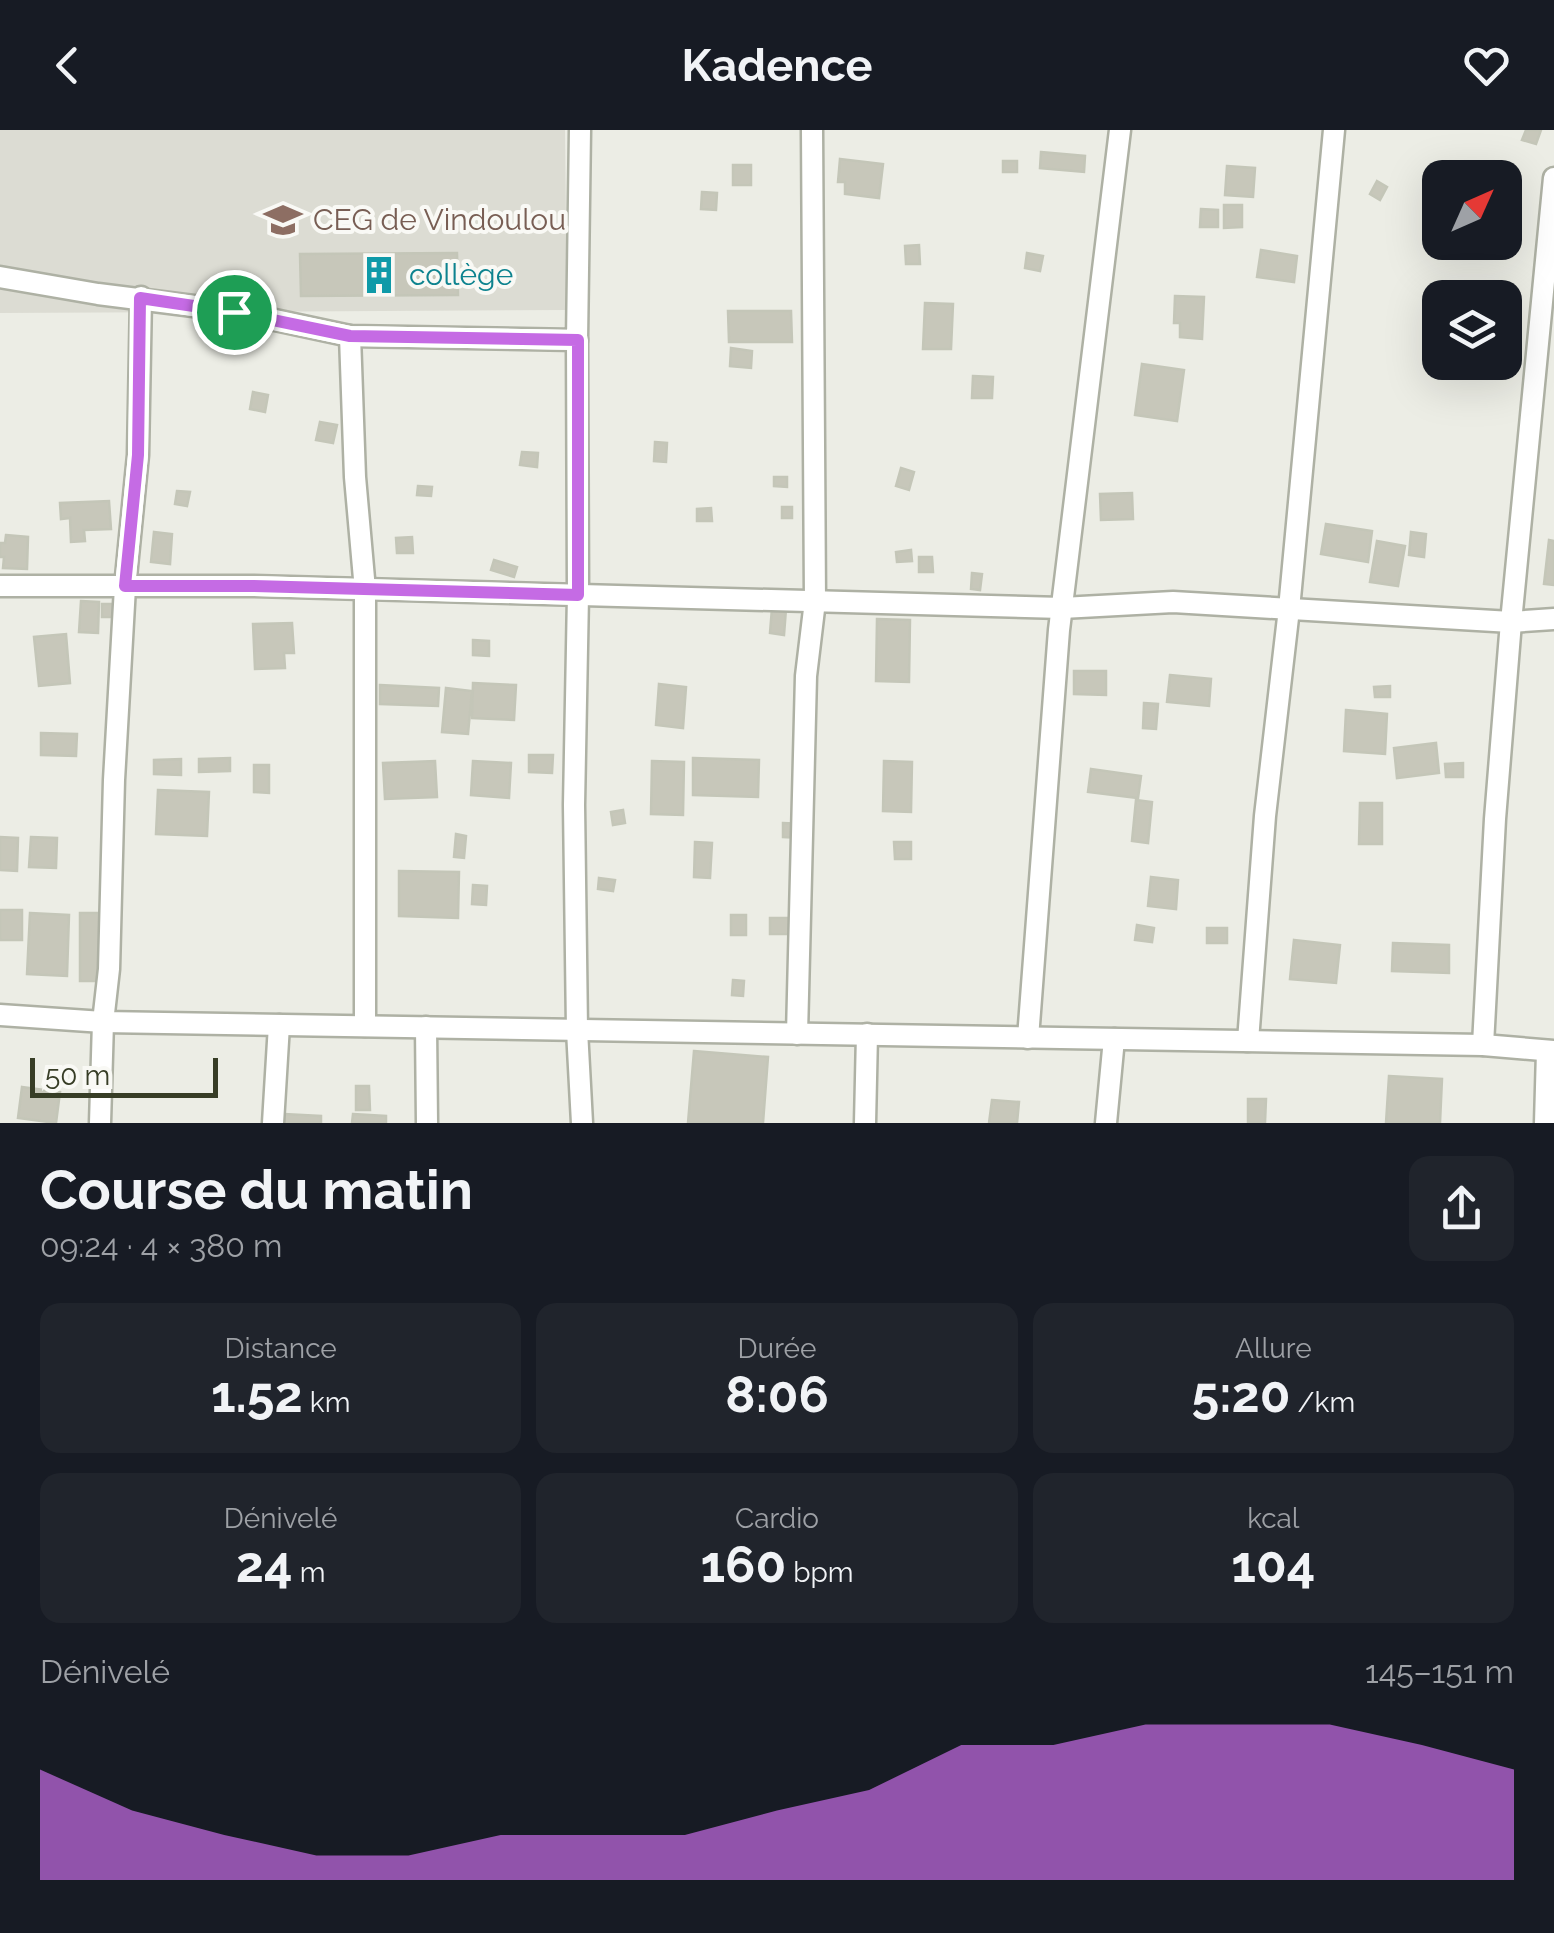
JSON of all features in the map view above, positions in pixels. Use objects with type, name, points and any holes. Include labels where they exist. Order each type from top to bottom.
[{"type":"street","points":[[580,130],[574,805],[582,1123]]},
{"type":"street","points":[[797,1034],[806,676],[815,601],[812,130]]},
{"type":"street","points":[[1028,1038],[1062,608],[1120,130]]},
{"type":"street","points":[[1248,1042],[1265,816],[1290,610],[1334,130]]},
{"type":"street","points":[[1483,1045],[1511,622],[1554,178]]},
{"type":"street","points":[[0,278],[234,312],[350,336],[578,340]]},
{"type":"street","points":[[100,1123],[125,586],[138,455],[140,298]]},
{"type":"street","points":[[350,336],[354,477],[365,590],[366,1026]]},
{"type":"street","points":[[0,586],[252,586],[1062,608],[1173,602],[1511,622],[1554,619]]},
{"type":"street","points":[[0,1016],[102,1022],[1483,1045],[1550,1051],[1546,1123]]},
{"type":"street","points":[[273,1123],[278,1024]]},
{"type":"street","points":[[426,1028],[427,1123]]},
{"type":"street","points":[[865,1123],[866,1034]]},
{"type":"street","points":[[1106,1123],[1114,1039]]},
{"type":"shaded area","name":"CEG de Vindoulou","points":[[0,130],[565,130],[567,310],[0,313]]},
{"type":"building","points":[[1526,130],[1541,130],[1536,144],[1522,140]]},
{"type":"building","points":[[1041,152],[1085,156],[1084,172],[1040,168]]},
{"type":"building","points":[[840,159],[883,164],[879,198],[845,194],[845,182],[838,182]]},
{"type":"building","points":[[1003,161],[1017,161],[1017,172],[1003,172]]},
{"type":"building","points":[[733,165],[751,165],[751,185],[733,185]]},
{"type":"building","points":[[1227,166],[1255,168],[1253,197],[1225,195]]},
{"type":"building","points":[[1377,181],[1387,187],[1380,200],[1370,194]]},
{"type":"building","points":[[702,192],[717,193],[716,210],[701,209]]},
{"type":"building","points":[[1224,205],[1242,205],[1242,227],[1224,228]]},
{"type":"building","points":[[1201,209],[1218,210],[1218,227],[1200,227]]},
{"type":"building","points":[[919,245],[920,264],[906,264],[905,246]]},
{"type":"building","points":[[1261,250],[1297,256],[1294,282],[1257,277]]},
{"type":"building","name":"collège","points":[[457,253],[458,295],[301,296],[300,254]]},
{"type":"building","points":[[1027,253],[1043,256],[1040,271],[1025,268]]},
{"type":"building","points":[[1175,296],[1204,297],[1202,339],[1180,337],[1180,323],[1174,323]]},
{"type":"building","points":[[925,303],[953,304],[951,349],[923,349]]},
{"type":"building","points":[[728,311],[791,311],[792,342],[729,342]]},
{"type":"building","points":[[731,348],[752,351],[751,368],[730,366]]},
{"type":"building","points":[[1142,364],[1184,370],[1177,421],[1135,415]]},
{"type":"building","points":[[973,376],[993,377],[992,398],[972,398]]},
{"type":"building","points":[[253,392],[268,395],[265,412],[250,409]]},
{"type":"building","points":[[320,422],[337,425],[333,443],[316,440]]},
{"type":"building","points":[[655,442],[667,443],[666,462],[654,461]]},
{"type":"building","points":[[522,452],[538,453],[537,467],[520,465]]},
{"type":"building","points":[[901,468],[914,472],[909,490],[896,486]]},
{"type":"building","points":[[774,477],[787,477],[787,487],[774,486]]},
{"type":"building","points":[[418,486],[432,487],[431,496],[417,495]]},
{"type":"building","points":[[177,491],[190,492],[187,506],[175,504]]},
{"type":"building","points":[[1132,493],[1133,519],[1101,520],[1100,494]]},
{"type":"building","points":[[109,501],[111,529],[84,530],[85,541],[71,542],[70,518],[61,519],[60,503]]},
{"type":"building","points":[[782,507],[792,507],[792,518],[782,518]]},
{"type":"building","points":[[711,508],[712,521],[697,521],[697,509]]},
{"type":"building","points":[[1326,524],[1372,531],[1368,562],[1321,554]]},
{"type":"building","points":[[154,532],[172,534],[170,564],[151,562]]},
{"type":"building","points":[[1411,532],[1426,534],[1424,557],[1409,555]]},
{"type":"building","points":[[6,535],[28,537],[27,569],[3,568],[0,543],[5,543]]},
{"type":"building","points":[[412,537],[413,553],[397,553],[396,538]]},
{"type":"building","points":[[1549,540],[1554,541],[1554,585],[1544,584]]},
{"type":"building","points":[[1377,541],[1405,546],[1398,586],[1370,582]]},
{"type":"building","points":[[911,550],[912,561],[897,562],[896,552]]},
{"type":"building","points":[[919,557],[932,557],[933,572],[919,572]]},
{"type":"building","points":[[494,560],[517,567],[514,577],[491,570]]},
{"type":"building","points":[[972,573],[982,574],[980,590],[971,589]]},
{"type":"building","points":[[81,601],[99,602],[98,633],[79,632]]},
{"type":"building","points":[[102,604],[122,604],[122,617],[102,617]]},
{"type":"building","points":[[772,608],[786,609],[784,635],[770,633]]},
{"type":"building","points":[[877,619],[910,620],[909,682],[876,681]]},
{"type":"building","points":[[292,623],[294,653],[284,653],[285,668],[255,669],[253,624]]},
{"type":"building","points":[[66,634],[70,683],[39,686],[34,637]]},
{"type":"building","points":[[473,640],[489,641],[489,656],[473,655]]},
{"type":"building","points":[[1074,671],[1106,671],[1106,695],[1074,694]]},
{"type":"building","points":[[1170,675],[1211,679],[1209,706],[1167,702]]},
{"type":"building","points":[[473,683],[516,685],[514,720],[472,718]]},
{"type":"building","points":[[659,684],[686,687],[683,728],[656,725]]},
{"type":"building","points":[[380,685],[439,688],[438,706],[380,704]]},
{"type":"building","points":[[1390,686],[1390,697],[1375,697],[1374,687]]},
{"type":"building","points":[[446,688],[472,691],[468,734],[442,732]]},
{"type":"building","points":[[1144,703],[1158,704],[1156,729],[1143,728]]},
{"type":"building","points":[[1346,710],[1387,714],[1385,754],[1344,751]]},
{"type":"building","points":[[41,733],[77,734],[76,756],[41,755]]},
{"type":"building","points":[[1436,743],[1439,773],[1397,778],[1394,748]]},
{"type":"building","points":[[529,755],[553,755],[552,773],[529,772]]},
{"type":"building","points":[[230,758],[230,771],[199,772],[199,759]]},
{"type":"building","points":[[693,758],[759,760],[758,797],[693,795]]},
{"type":"building","points":[[181,759],[181,775],[154,774],[154,760]]},
{"type":"building","points":[[435,761],[437,797],[385,799],[383,763]]},
{"type":"building","points":[[473,761],[511,763],[509,798],[471,795]]},
{"type":"building","points":[[652,761],[684,762],[683,815],[651,814]]},
{"type":"building","points":[[884,761],[912,762],[911,812],[883,811]]},
{"type":"building","points":[[1463,763],[1463,777],[1446,777],[1445,764]]},
{"type":"building","points":[[254,765],[269,765],[269,793],[254,792]]},
{"type":"building","points":[[1091,769],[1141,776],[1138,798],[1088,792]]},
{"type":"building","points":[[158,790],[209,792],[207,836],[156,834]]},
{"type":"building","points":[[1136,800],[1152,802],[1148,843],[1132,841]]},
{"type":"building","points":[[1360,803],[1382,803],[1382,844],[1359,844]]},
{"type":"building","points":[[623,810],[625,823],[613,825],[611,812]]},
{"type":"building","points":[[783,823],[802,824],[801,838],[783,837]]},
{"type":"building","points":[[456,834],[466,836],[464,858],[454,857]]},
{"type":"building","points":[[0,837],[18,838],[17,871],[0,870]]},
{"type":"building","points":[[31,837],[57,838],[56,868],[29,867]]},
{"type":"building","points":[[695,842],[712,843],[710,878],[694,877]]},
{"type":"building","points":[[894,842],[911,842],[911,859],[895,859]]},
{"type":"building","points":[[399,871],[459,872],[458,918],[399,916]]},
{"type":"building","points":[[1151,877],[1178,880],[1176,909],[1148,906]]},
{"type":"building","points":[[599,878],[615,880],[613,891],[598,889]]},
{"type":"building","points":[[473,885],[487,886],[486,905],[472,904]]},
{"type":"building","points":[[0,910],[22,910],[22,940],[0,940]]},
{"type":"building","points":[[30,913],[69,915],[67,976],[27,974]]},
{"type":"building","points":[[80,913],[117,913],[117,981],[80,981]]},
{"type":"building","points":[[731,915],[746,915],[746,935],[731,935]]},
{"type":"building","points":[[770,918],[794,918],[794,934],[770,934]]},
{"type":"building","points":[[1137,925],[1154,928],[1152,942],[1135,940]]},
{"type":"building","points":[[1207,928],[1227,928],[1227,943],[1207,943]]},
{"type":"building","points":[[1294,940],[1340,945],[1336,983],[1290,979]]},
{"type":"building","points":[[1393,943],[1449,945],[1449,973],[1392,971]]},
{"type":"building","points":[[733,980],[744,981],[743,996],[732,995]]},
{"type":"building","points":[[694,1051],[768,1057],[763,1123],[688,1123]]},
{"type":"building","points":[[1389,1076],[1442,1079],[1440,1123],[1386,1123]]},
{"type":"building","points":[[356,1086],[369,1086],[370,1110],[356,1110]]},
{"type":"building","points":[[22,1087],[60,1092],[56,1123],[18,1118]]},
{"type":"building","points":[[1248,1099],[1266,1099],[1265,1123],[1248,1123]]},
{"type":"building","points":[[992,1100],[1019,1102],[1017,1123],[989,1123]]},
{"type":"building","points":[[284,1114],[321,1116],[321,1123],[284,1123]]},
{"type":"building","points":[[353,1114],[386,1116],[386,1123],[352,1123]]},
{"type":"place","name":"CEG de Vindoulou","points":[[283,220]]},
{"type":"place","name":"collège","points":[[379,275]]},
{"type":"route","points":[[140,298],[234,312],[350,336],[578,340],[578,595],[125,586],[138,455],[140,298]]}]
